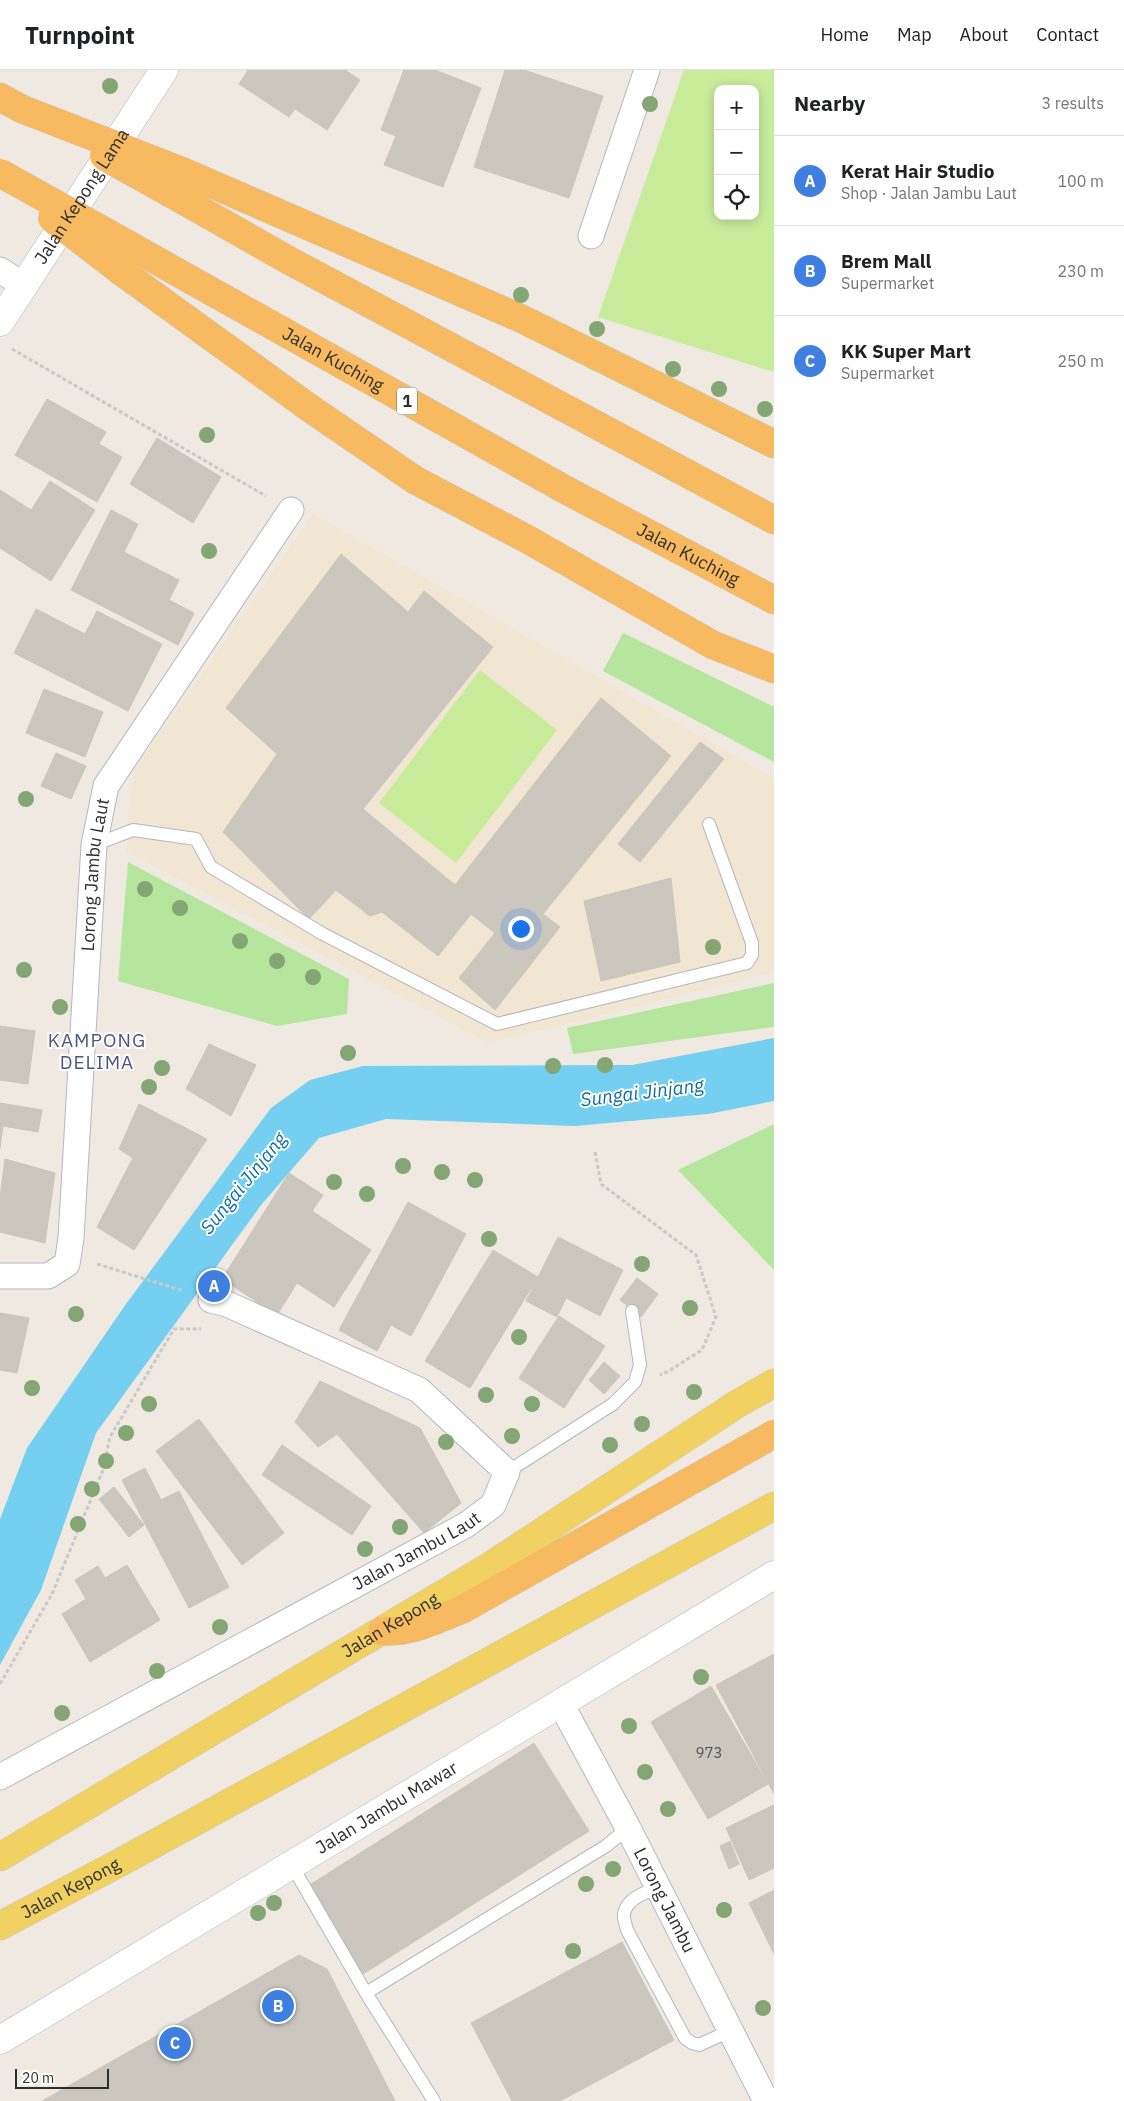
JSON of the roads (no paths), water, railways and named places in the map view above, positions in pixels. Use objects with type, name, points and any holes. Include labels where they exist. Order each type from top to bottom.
[{"type":"highway","points":[[11,103],[178,183],[520,318],[774,444]]},
{"type":"highway","points":[[0,175],[122,272],[311,409],[415,480],[527,540],[713,645],[774,670]]},
{"type":"highway","name":"Jalan Kuching","points":[[0,175],[556,484],[774,600]]},
{"type":"highway","points":[[178,183],[298,265],[774,520]]},
{"type":"highway","points":[[382,1630],[398,1632],[414,1629],[461,1610],[774,1434]]},
{"type":"main road","name":"Jalan Kepong","points":[[0,1857],[487,1568],[737,1404],[774,1383]]},
{"type":"main road","name":"Jalan Kepong","points":[[0,1926],[774,1506]]},
{"type":"street","points":[[591,236],[647,70]]},
{"type":"street","name":"Jalan Kepong Lama","points":[[4,334],[23,285],[161,71]]},
{"type":"street","points":[[0,270],[23,285]]},
{"type":"street","name":"Lorong Jambu Laut","points":[[0,1276],[48,1276],[67,1264],[71,1238],[94,845],[106,786],[291,510]]},
{"type":"street","points":[[200,1297],[227,1304],[419,1390],[507,1472]]},
{"type":"street","name":"Jalan Jambu Laut","points":[[0,1777],[466,1525],[494,1506],[507,1472]]},
{"type":"street","name":"Jalan Jambu Mawar","points":[[0,2040],[774,1575]]},
{"type":"street","name":"Lorong Jambu","points":[[561,1704],[628,1828],[766,2101]]},
{"type":"lane","points":[[94,845],[133,830],[196,839],[211,867],[323,934],[497,1024],[747,963],[752,955],[752,943],[709,824]]},
{"type":"lane","points":[[507,1472],[613,1404],[635,1382],[640,1365],[632,1311]]},
{"type":"lane","points":[[366,1993],[606,1846],[628,1828]]},
{"type":"lane","points":[[291,1864],[366,1993],[434,2101]]},
{"type":"lane","points":[[658,1888],[644,1892],[628,1904],[624,1914],[627,1930],[685,2038],[699,2045],[730,2031]]},
{"type":"water","name":"Sungai Jinjang","points":[[774,1038],[774,1101],[708,1114],[575,1126],[386,1119],[319,1138],[261,1205],[96,1433],[41,1590],[0,1665],[0,1519],[27,1448],[126,1304],[271,1108],[310,1080],[363,1066],[632,1065]]},
{"type":"place","name":"Kerat Hair Studio","points":[[214,1286]]},
{"type":"place","name":"Brem Mall","points":[[278,2006]]},
{"type":"place","name":"KK Super Mart","points":[[175,2043]]},
{"type":"district","name":"KAMPONG DELIMA","points":[[97,1051]]}]
